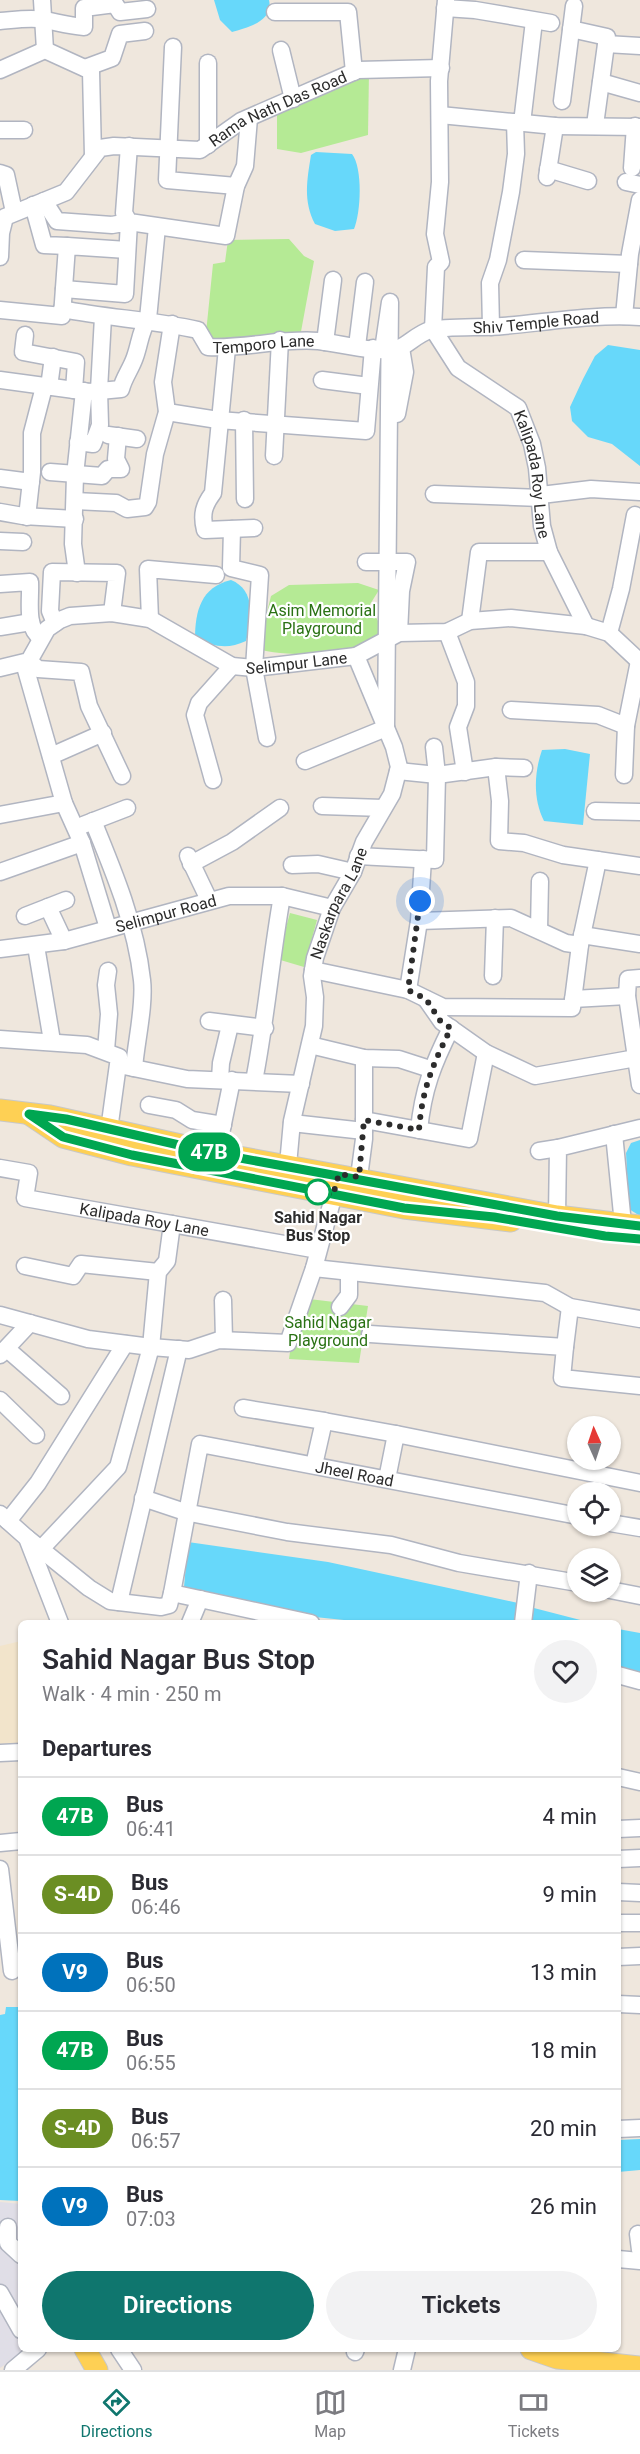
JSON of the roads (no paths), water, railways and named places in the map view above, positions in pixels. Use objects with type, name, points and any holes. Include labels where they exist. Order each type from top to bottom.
[{"type":"main road","points":[[0,1110],[66,1119],[218,1154],[349,1176],[557,1216],[631,1225]]},
{"type":"main road","points":[[29,1114],[63,1137],[132,1155],[404,1208],[494,1217],[605,1236],[640,1239]]},
{"type":"main road","points":[[87,2352],[97,2370]]},
{"type":"main road","points":[[540,2352],[558,2358],[640,2367]]},
{"type":"street","points":[[42,0],[45,50]]},
{"type":"street","points":[[0,21],[45,20],[60,26],[84,27],[84,8],[115,4],[147,9]]},
{"type":"street","points":[[433,329],[436,267],[441,262],[435,234],[440,182],[441,68],[446,4],[543,22],[518,123],[511,192],[498,260],[490,283],[491,327]]},
{"type":"street","points":[[562,101],[574,6]]},
{"type":"street","points":[[275,12],[348,12],[354,72]]},
{"type":"street","points":[[571,29],[607,37],[595,125]]},
{"type":"street","points":[[85,68],[112,58],[120,34],[145,31]]},
{"type":"street","points":[[606,44],[640,45]]},
{"type":"street","points":[[173,47],[167,180],[236,186]]},
{"type":"street","points":[[0,70],[45,50],[93,74],[93,156],[82,175],[66,192],[5,217],[1,233],[0,257]]},
{"type":"street","points":[[281,51],[293,99]]},
{"type":"street","points":[[208,63],[208,146]]},
{"type":"street","name":"Rama Nath Das Road","points":[[93,156],[100,148],[129,146],[200,150],[249,118],[354,72],[386,68],[441,68]]},
{"type":"street","points":[[601,82],[640,93]]},
{"type":"street","points":[[440,115],[555,126],[637,127],[633,178]]},
{"type":"street","points":[[39,203],[57,221],[112,225],[129,222],[226,236],[236,186],[245,166],[249,118]]},
{"type":"street","points":[[555,126],[548,173],[588,181]]},
{"type":"street","points":[[0,130],[24,129]]},
{"type":"street","points":[[64,289],[125,294],[129,222],[124,213],[129,146]]},
{"type":"street","points":[[0,173],[6,175],[14,212]]},
{"type":"street","points":[[632,316],[629,264],[640,200]]},
{"type":"street","points":[[39,203],[44,245],[128,250]]},
{"type":"street","points":[[0,380],[86,390],[121,389],[124,376],[135,356],[141,330],[148,320],[157,227]]},
{"type":"street","points":[[0,310],[62,316],[67,246]]},
{"type":"street","points":[[524,260],[629,264]]},
{"type":"street","points":[[325,342],[333,280]]},
{"type":"street","points":[[167,412],[218,420],[274,422],[366,431],[371,348],[365,282]]},
{"type":"street","points":[[371,348],[390,302],[386,728]]},
{"type":"street","name":"Temporo Lane","points":[[62,309],[103,317],[148,320],[198,330],[208,347],[228,348],[280,340],[325,342],[371,348],[401,348],[417,335],[433,329]]},
{"type":"street","name":"Shiv Temple Road","points":[[433,329],[491,327],[609,315],[632,316]]},
{"type":"street","points":[[77,573],[74,544],[78,442],[86,390],[103,317]]},
{"type":"street","points":[[75,501],[116,503],[127,509],[145,507],[148,502],[155,454],[167,412],[163,382],[172,324]]},
{"type":"street","name":"Kalipada Roy Lane","points":[[433,329],[458,368],[518,408],[532,444],[541,496],[542,526],[549,552],[586,626]]},
{"type":"street","points":[[24,335],[23,352],[76,362],[100,425],[93,444],[78,442]]},
{"type":"street","points":[[274,456],[280,340]]},
{"type":"street","points":[[228,348],[218,420],[213,493],[206,503],[202,518],[205,530],[254,528]]},
{"type":"street","points":[[388,468],[404,381],[401,348]]},
{"type":"street","points":[[27,517],[31,482],[32,434],[47,387],[53,357]]},
{"type":"street","points":[[322,380],[369,386]]},
{"type":"street","points":[[244,420],[245,499]]},
{"type":"street","points":[[98,433],[136,439]]},
{"type":"street","points":[[50,472],[102,476],[108,469],[121,469],[116,459],[118,436]]},
{"type":"street","points":[[0,478],[31,482]]},
{"type":"street","points":[[434,494],[541,496],[591,489],[640,492]]},
{"type":"street","points":[[0,512],[27,517],[75,519]]},
{"type":"street","points":[[609,633],[621,589],[635,515]]},
{"type":"street","points":[[232,529],[231,568],[260,575],[254,668],[267,738]]},
{"type":"street","points":[[0,541],[23,542]]},
{"type":"street","points":[[470,621],[479,552],[549,552]]},
{"type":"street","points":[[366,562],[407,562],[401,591],[399,633]]},
{"type":"street","points":[[150,619],[148,568],[216,574]]},
{"type":"street","points":[[0,668],[27,662],[33,657],[41,638],[55,623],[50,611],[52,572],[117,573],[112,613]]},
{"type":"street","points":[[0,584],[30,582],[31,622],[36,634],[41,638]]},
{"type":"street","name":"Selimpur Lane","points":[[55,623],[70,616],[112,613],[150,619],[232,666],[254,668],[356,656],[399,633],[447,632],[470,621],[511,618],[586,626]]},
{"type":"street","points":[[0,627],[31,622]]},
{"type":"street","points":[[586,626],[609,633],[640,662],[626,726],[624,775]]},
{"type":"street","points":[[447,632],[466,682],[466,706],[458,728],[465,772]]},
{"type":"street","points":[[356,656],[394,747],[398,771],[437,775],[496,767],[524,768]]},
{"type":"street","points":[[27,662],[38,669],[79,670],[89,706],[122,776]]},
{"type":"street","points":[[27,662],[64,803],[82,843],[108,928]]},
{"type":"street","points":[[213,780],[195,715],[199,703],[232,666]]},
{"type":"street","points":[[510,710],[598,714],[626,726]]},
{"type":"street","points":[[305,760],[386,728]]},
{"type":"street","points":[[51,756],[103,733]]},
{"type":"street","points":[[292,865],[435,860],[437,775],[434,747]]},
{"type":"street","points":[[496,767],[500,801],[499,840],[524,843],[563,855],[640,866]]},
{"type":"street","name":"Naskarpara Lane","points":[[288,1166],[292,1123],[310,1045],[315,997],[313,970],[332,908],[392,794],[398,771]]},
{"type":"street","points":[[0,815],[64,803]]},
{"type":"street","points":[[322,806],[383,808]]},
{"type":"street","points":[[75,827],[127,808]]},
{"type":"street","points":[[209,900],[190,860],[232,842],[280,808]]},
{"type":"street","points":[[596,811],[640,812]]},
{"type":"street","points":[[93,821],[118,880],[131,924],[143,982],[126,1066],[109,1130]]},
{"type":"street","points":[[0,872],[82,843]]},
{"type":"street","points":[[408,990],[419,921],[423,859]]},
{"type":"street","points":[[313,970],[408,990],[443,1007],[572,1008],[581,940],[598,860]]},
{"type":"street","points":[[539,930],[540,881]]},
{"type":"street","name":"Selimpur Road","points":[[0,949],[64,941],[229,896],[282,896],[332,908]]},
{"type":"street","points":[[254,1081],[265,1028],[272,953],[282,896]]},
{"type":"street","points":[[25,916],[66,900]]},
{"type":"street","points":[[48,907],[64,941]]},
{"type":"street","points":[[493,976],[495,918]]},
{"type":"street","points":[[419,921],[511,918],[566,943],[581,940],[640,944]]},
{"type":"street","points":[[36,946],[52,1041]]},
{"type":"street","points":[[106,1050],[109,1014],[106,986],[108,971]]},
{"type":"street","points":[[640,978],[628,979],[627,996],[640,1085]]},
{"type":"street","points":[[573,999],[627,996]]},
{"type":"street","points":[[426,999],[441,1022],[486,1053],[535,1076],[636,1058]]},
{"type":"street","points":[[209,1021],[265,1028]]},
{"type":"street","points":[[218,1154],[223,1125],[226,1079],[221,1063],[230,1025]]},
{"type":"street","points":[[419,1130],[422,1100],[430,1069],[451,1028]]},
{"type":"street","points":[[0,1039],[52,1041],[106,1050],[119,1057],[126,1066],[187,1078],[301,1084]]},
{"type":"street","points":[[310,1045],[364,1058],[399,1059],[430,1069]]},
{"type":"street","points":[[292,1123],[419,1130],[469,1139],[486,1053]]},
{"type":"street","points":[[0,1315],[88,1340],[151,1347],[189,1350],[224,1340],[288,1343],[314,1269],[333,1195],[349,1176],[364,1126],[364,1058]]},
{"type":"street","points":[[149,1105],[176,1110],[192,1120],[223,1125]]},
{"type":"street","points":[[539,1151],[640,1128]]},
{"type":"street","points":[[614,1134],[631,1225]]},
{"type":"street","points":[[557,1216],[558,1148]]},
{"type":"street","name":"Kalipada Roy Lane","points":[[0,1168],[28,1173],[25,1198],[318,1250]]},
{"type":"street","points":[[41,1549],[118,1467],[151,1347],[158,1272],[167,1261],[172,1224]]},
{"type":"street","points":[[25,1266],[73,1276],[81,1264],[158,1272]]},
{"type":"street","points":[[314,1269],[545,1293],[570,1307],[640,1319]]},
{"type":"street","points":[[340,1307],[349,1295],[350,1272]]},
{"type":"street","points":[[223,1300],[224,1340]]},
{"type":"street","points":[[570,1307],[562,1378],[640,1386]]},
{"type":"street","points":[[30,1323],[3,1352],[61,1396]]},
{"type":"street","points":[[370,1334],[565,1347]]},
{"type":"street","points":[[125,1344],[38,1483],[4,1518],[89,1588],[110,1601],[161,1607],[169,1605],[185,1512]]},
{"type":"street","points":[[119,1602],[179,1349]]},
{"type":"street","points":[[0,1400],[36,1436]]},
{"type":"street","points":[[243,1408],[396,1434],[640,1483]]},
{"type":"street","points":[[314,1465],[324,1421]]},
{"type":"street","points":[[387,1479],[396,1434]]},
{"type":"street","name":"Jheel Road","points":[[185,1512],[200,1444],[567,1514]]},
{"type":"street","points":[[142,1498],[185,1512],[287,1532],[390,1545],[459,1563],[567,1581]]},
{"type":"street","points":[[621,1525],[640,1528]]},
{"type":"street","points":[[27,1538],[59,1620]]},
{"type":"street","points":[[523,1620],[529,1574]]},
{"type":"street","points":[[621,1592],[640,1596]]},
{"type":"street","points":[[172,1593],[200,1599],[233,1615],[284,1620]]},
{"type":"street","points":[[191,1620],[200,1599]]},
{"type":"street","points":[[621,1676],[640,1681]]},
{"type":"street","points":[[0,1753],[18,1752]]},
{"type":"street","points":[[621,1778],[640,1782]]},
{"type":"street","points":[[621,1829],[640,1828]]},
{"type":"street","points":[[0,1843],[18,1841]]},
{"type":"street","points":[[621,1858],[640,1858]]},
{"type":"street","points":[[0,1869],[14,1922],[11,1971]]},
{"type":"street","points":[[621,1892],[640,1893]]},
{"type":"street","points":[[621,1923],[640,1923]]},
{"type":"street","points":[[621,1957],[640,1956]]},
{"type":"street","points":[[621,2004],[640,2005]]},
{"type":"street","points":[[621,2129],[640,2128]]},
{"type":"street","points":[[10,2228],[8,2243],[18,2252]]},
{"type":"street","points":[[621,2259],[640,2261]]},
{"type":"street","points":[[0,2293],[18,2325]]},
{"type":"street","points":[[13,2370],[33,2352]]},
{"type":"street","points":[[121,2352],[133,2370]]},
{"type":"street","points":[[402,2370],[406,2352]]},
{"type":"water","points":[[214,0],[269,0],[269,7],[267,13],[258,22],[232,32],[220,20]]},
{"type":"water","points":[[316,152],[352,154],[356,161],[360,191],[354,229],[335,231],[315,224],[307,199],[307,190],[311,155]]},
{"type":"water","points":[[608,345],[640,350],[640,466],[612,444],[588,437],[572,421],[570,407],[583,379],[595,356]]},
{"type":"water","points":[[231,580],[245,591],[250,606],[250,624],[246,641],[220,646],[195,639],[198,610],[206,594],[221,583]]},
{"type":"water","points":[[565,749],[590,754],[583,825],[544,821],[540,813],[536,795],[536,777],[542,750]]},
{"type":"water","points":[[640,1140],[640,1216],[629,1209],[626,1153],[631,1143]]},
{"type":"water","points":[[188,1542],[328,1562],[518,1603],[518,1620],[344,1620],[305,1616],[184,1587]]},
{"type":"water","points":[[530,1607],[580,1620],[529,1620]]},
{"type":"water","points":[[621,1630],[640,1633],[640,1679],[621,1673]]},
{"type":"water","points":[[6,2007],[18,2007],[18,2201],[0,2200],[0,2015],[5,2014]]},
{"type":"water","points":[[640,2139],[640,2170],[621,2172],[621,2140]]},
{"type":"place","name":"Sahid Nagar Bus Stop","points":[[318,1192]]},
{"type":"park label","name":"Asim Memorial Playground","points":[[322,619]]},
{"type":"park label","name":"Sahid Nagar Playground","points":[[328,1331]]}]
